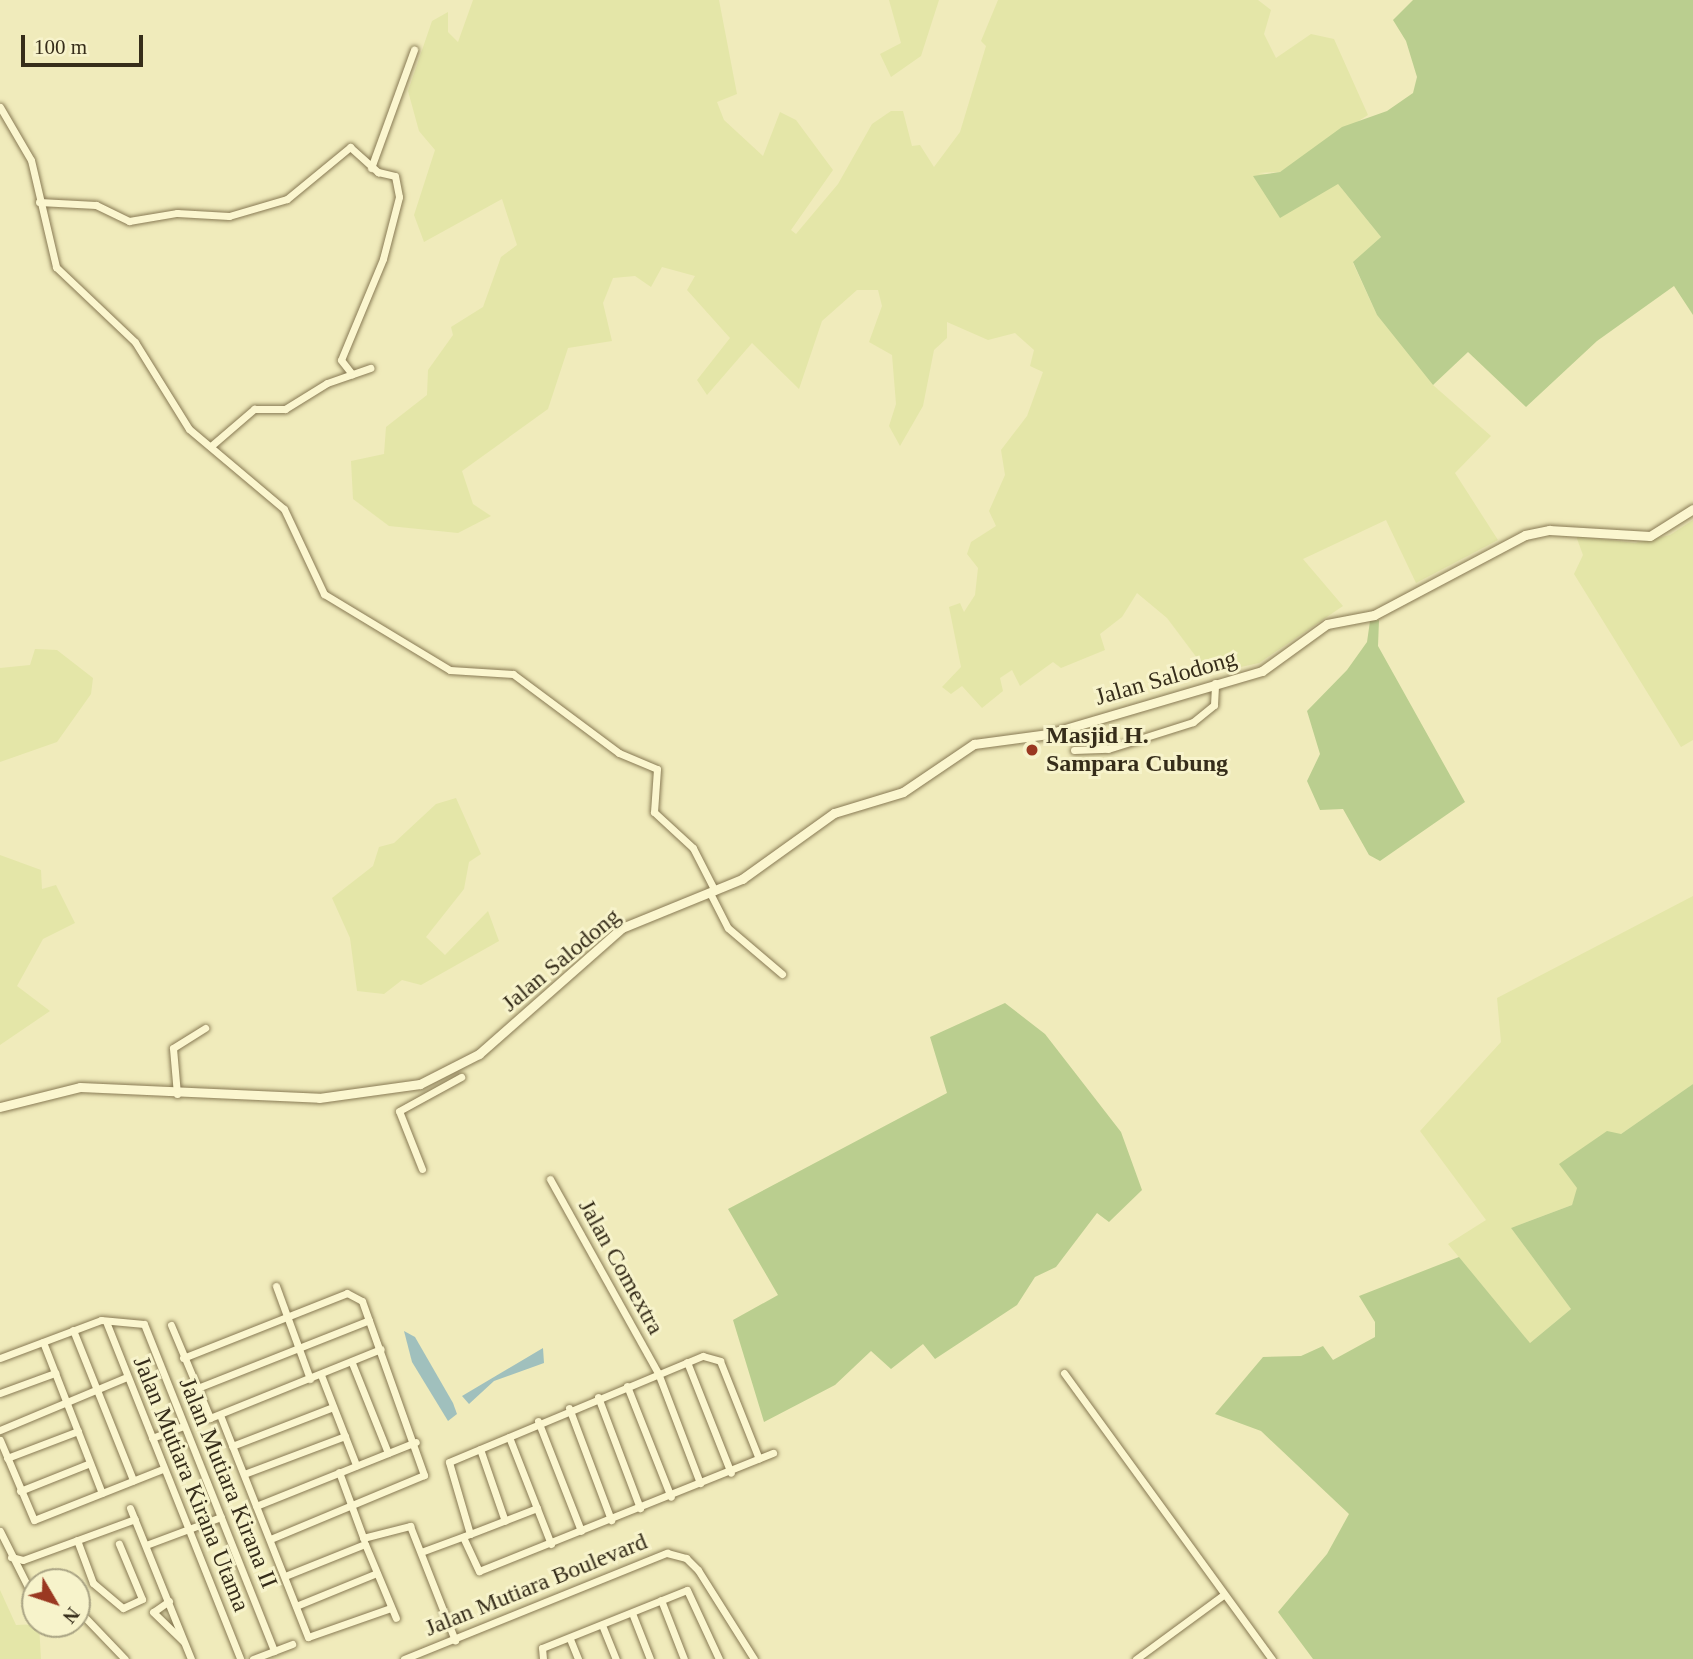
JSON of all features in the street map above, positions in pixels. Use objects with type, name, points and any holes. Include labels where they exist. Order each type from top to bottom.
[{"type":"street","points":[[371,168],[414,50]]},
{"type":"street","points":[[0,107],[32,160],[56,267],[135,342],[189,429],[284,509],[324,594],[336,605],[464,676],[513,674],[619,754],[657,769],[654,812],[693,848],[728,929],[782,974]]},
{"type":"street","points":[[40,202],[96,205],[129,221],[177,214],[211,219],[287,199],[350,147],[371,168],[395,176],[399,204],[341,360],[352,374]]},
{"type":"street","points":[[211,446],[254,409],[285,409],[352,374],[370,368]]},
{"type":"street","name":"Jalan Salodong","points":[[0,1107],[80,1087],[177,1094],[319,1098],[394,1093],[420,1084],[479,1054],[622,928],[713,892],[834,813],[904,792],[974,744],[1048,734],[1277,664],[1326,624],[1374,615],[1525,535],[1549,530],[1650,536],[1693,509]]},
{"type":"street","points":[[1074,750],[1108,748],[1193,722],[1214,705],[1214,683]]},
{"type":"street","points":[[177,1094],[173,1048],[205,1028]]},
{"type":"street","points":[[422,1169],[399,1111],[461,1077]]},
{"type":"street","name":"Jalan Comextra","points":[[550,1179],[658,1373],[700,1483]]},
{"type":"street","points":[[276,1286],[310,1379]]},
{"type":"street","points":[[183,1358],[350,1292],[362,1301],[416,1442],[423,1476],[270,1539]]},
{"type":"street","points":[[195,1389],[369,1320]]},
{"type":"street","name":"Jalan Mutiara Kirana II","points":[[107,1324],[141,1322],[147,1330],[274,1651]]},
{"type":"street","points":[[0,1358],[89,1324],[107,1324]]},
{"type":"street","name":"Jalan Mutiara Kirana Utama","points":[[107,1324],[240,1659]]},
{"type":"street","points":[[171,1325],[206,1417],[220,1415],[381,1349]]},
{"type":"street","points":[[73,1330],[133,1480]]},
{"type":"street","points":[[43,1342],[102,1493]]},
{"type":"street","points":[[759,1459],[720,1361],[712,1356],[687,1362],[569,1408],[446,1465],[479,1572],[731,1473],[773,1453]]},
{"type":"street","points":[[687,1362],[731,1473]]},
{"type":"street","points":[[352,1363],[388,1453]]},
{"type":"street","points":[[0,1393],[55,1373]]},
{"type":"street","points":[[1063,1373],[1272,1659]]},
{"type":"street","points":[[321,1375],[356,1465]]},
{"type":"street","points":[[0,1430],[127,1377]]},
{"type":"street","points":[[627,1386],[671,1497]]},
{"type":"street","points":[[598,1397],[640,1508]]},
{"type":"street","points":[[232,1446],[333,1407]]},
{"type":"street","points":[[569,1408],[611,1520]]},
{"type":"street","points":[[220,1415],[296,1606],[313,1638],[391,1608]]},
{"type":"street","points":[[538,1421],[581,1531]]},
{"type":"street","points":[[152,1438],[183,1426]]},
{"type":"street","points":[[7,1458],[78,1431]]},
{"type":"street","points":[[244,1474],[345,1436]]},
{"type":"street","points":[[509,1437],[551,1544]]},
{"type":"street","points":[[0,1440],[30,1516],[34,1520],[163,1469]]},
{"type":"street","points":[[256,1506],[416,1442]]},
{"type":"street","points":[[480,1449],[505,1521]]},
{"type":"street","points":[[20,1491],[90,1463]]},
{"type":"street","points":[[339,1472],[396,1618]]},
{"type":"street","points":[[130,1508],[191,1659]]},
{"type":"street","points":[[421,1552],[537,1508]]},
{"type":"street","points":[[146,1545],[221,1517]]},
{"type":"street","points":[[11,1557],[23,1560],[135,1519]]},
{"type":"street","points":[[285,1576],[408,1525],[455,1640]]},
{"type":"street","points":[[0,1531],[21,1575]]},
{"type":"street","points":[[77,1540],[93,1583],[123,1608],[142,1599],[119,1544]]},
{"type":"street","name":"Jalan Mutiara Boulevard","points":[[404,1659],[667,1553],[686,1558],[698,1570],[754,1659]]},
{"type":"street","points":[[296,1606],[377,1573]]},
{"type":"street","points":[[543,1659],[542,1648],[570,1639],[661,1600],[693,1594],[719,1659]]},
{"type":"street","points":[[1136,1659],[1223,1595]]},
{"type":"street","points":[[661,1600],[684,1659]]},
{"type":"street","points":[[169,1601],[153,1612],[185,1643]]},
{"type":"street","points":[[632,1613],[650,1659]]},
{"type":"street","points":[[91,1624],[125,1659]]},
{"type":"street","points":[[602,1626],[615,1659]]},
{"type":"street","points":[[570,1639],[578,1659]]},
{"type":"street","points":[[253,1659],[292,1644]]},
{"type":"green space","points":[[473,0],[719,0],[737,94],[717,102],[724,120],[763,156],[780,112],[796,120],[833,170],[791,230],[796,234],[838,184],[872,124],[891,111],[903,111],[912,146],[920,145],[934,167],[960,132],[986,46],[981,41],[998,0],[1258,0],[1271,10],[1264,34],[1276,58],[1311,34],[1334,39],[1368,115],[1280,172],[1258,173],[1338,184],[1381,237],[1353,263],[1377,315],[1433,385],[1491,436],[1455,473],[1498,540],[1416,583],[1386,520],[1303,559],[1343,606],[1259,663],[1209,674],[1167,618],[1137,593],[1122,617],[1100,634],[1105,650],[1061,668],[1053,662],[1020,686],[1012,670],[1000,678],[1003,691],[982,708],[962,686],[951,694],[942,687],[961,667],[949,607],[960,603],[964,612],[975,595],[978,568],[967,554],[971,542],[996,526],[989,511],[1005,475],[1001,450],[1027,416],[1043,372],[1030,366],[1034,350],[1015,333],[988,340],[947,322],[947,338],[934,350],[923,406],[900,446],[889,426],[896,404],[892,355],[869,342],[882,306],[878,290],[857,290],[822,321],[799,389],[752,343],[707,395],[697,380],[730,338],[687,290],[695,276],[662,267],[651,287],[635,276],[613,278],[603,303],[612,341],[568,348],[548,409],[462,471],[473,504],[491,516],[458,533],[389,526],[353,499],[351,461],[384,454],[386,427],[427,395],[428,370],[453,335],[451,327],[483,307],[501,257],[517,245],[502,199],[424,242],[414,215],[435,150],[419,131],[408,91],[432,21],[448,12],[448,32],[458,42]]},
{"type":"green space","points":[[889,0],[939,0],[921,56],[891,77],[880,54],[901,43]]},
{"type":"green space","points":[[1413,0],[1693,0],[1693,315],[1674,286],[1597,341],[1526,407],[1468,352],[1433,385],[1377,315],[1353,262],[1381,237],[1338,184],[1280,218],[1253,176],[1280,172],[1342,127],[1387,111],[1413,93],[1417,77],[1406,41],[1393,20]]},
{"type":"green space","points":[[1693,520],[1693,740],[1681,747],[1574,574],[1583,555],[1576,536],[1635,543],[1670,535]]},
{"type":"green space","points":[[1379,620],[1378,646],[1465,802],[1380,861],[1369,855],[1343,809],[1320,810],[1307,781],[1320,754],[1307,711],[1347,670],[1367,642],[1370,621]]},
{"type":"green space","points":[[35,649],[57,650],[93,678],[91,694],[57,742],[0,762],[0,668],[30,665]]},
{"type":"green space","points":[[456,798],[481,854],[469,862],[464,889],[426,937],[445,955],[488,911],[499,941],[421,985],[402,980],[384,994],[357,991],[350,938],[332,898],[373,866],[379,847],[394,843],[436,804]]},
{"type":"green space","points":[[0,855],[41,870],[42,889],[56,885],[75,923],[43,939],[17,986],[50,1011],[0,1045]]},
{"type":"green space","points":[[1693,896],[1693,1084],[1621,1134],[1560,1164],[1578,1188],[1572,1205],[1511,1228],[1571,1309],[1530,1343],[1448,1244],[1486,1220],[1420,1131],[1501,1042],[1497,998]]},
{"type":"green space","points":[[1005,1003],[1045,1034],[1121,1132],[1142,1190],[1109,1222],[1097,1213],[1056,1267],[1035,1277],[1017,1305],[935,1359],[923,1344],[891,1369],[871,1351],[835,1385],[764,1422],[733,1320],[778,1295],[728,1209],[947,1093],[930,1037]]},
{"type":"green space","points":[[1693,1084],[1693,1659],[1313,1659],[1278,1612],[1327,1554],[1349,1514],[1261,1431],[1215,1414],[1263,1357],[1301,1356],[1323,1346],[1333,1360],[1375,1337],[1375,1322],[1359,1296],[1459,1257],[1530,1343],[1571,1309],[1511,1228],[1572,1205],[1577,1188],[1559,1164],[1607,1131],[1621,1134]]},
{"type":"green space","points":[[0,1590],[16,1625],[21,1625],[21,1638],[40,1638],[41,1659],[0,1659]]},
{"type":"water","points":[[404,1331],[415,1337],[453,1403],[457,1414],[448,1421],[412,1362]]},
{"type":"water","points":[[543,1348],[544,1363],[494,1381],[469,1404],[462,1396]]},
{"type":"place","name":"Masjid H. Sampara Cubung","points":[[1032,750]]}]
